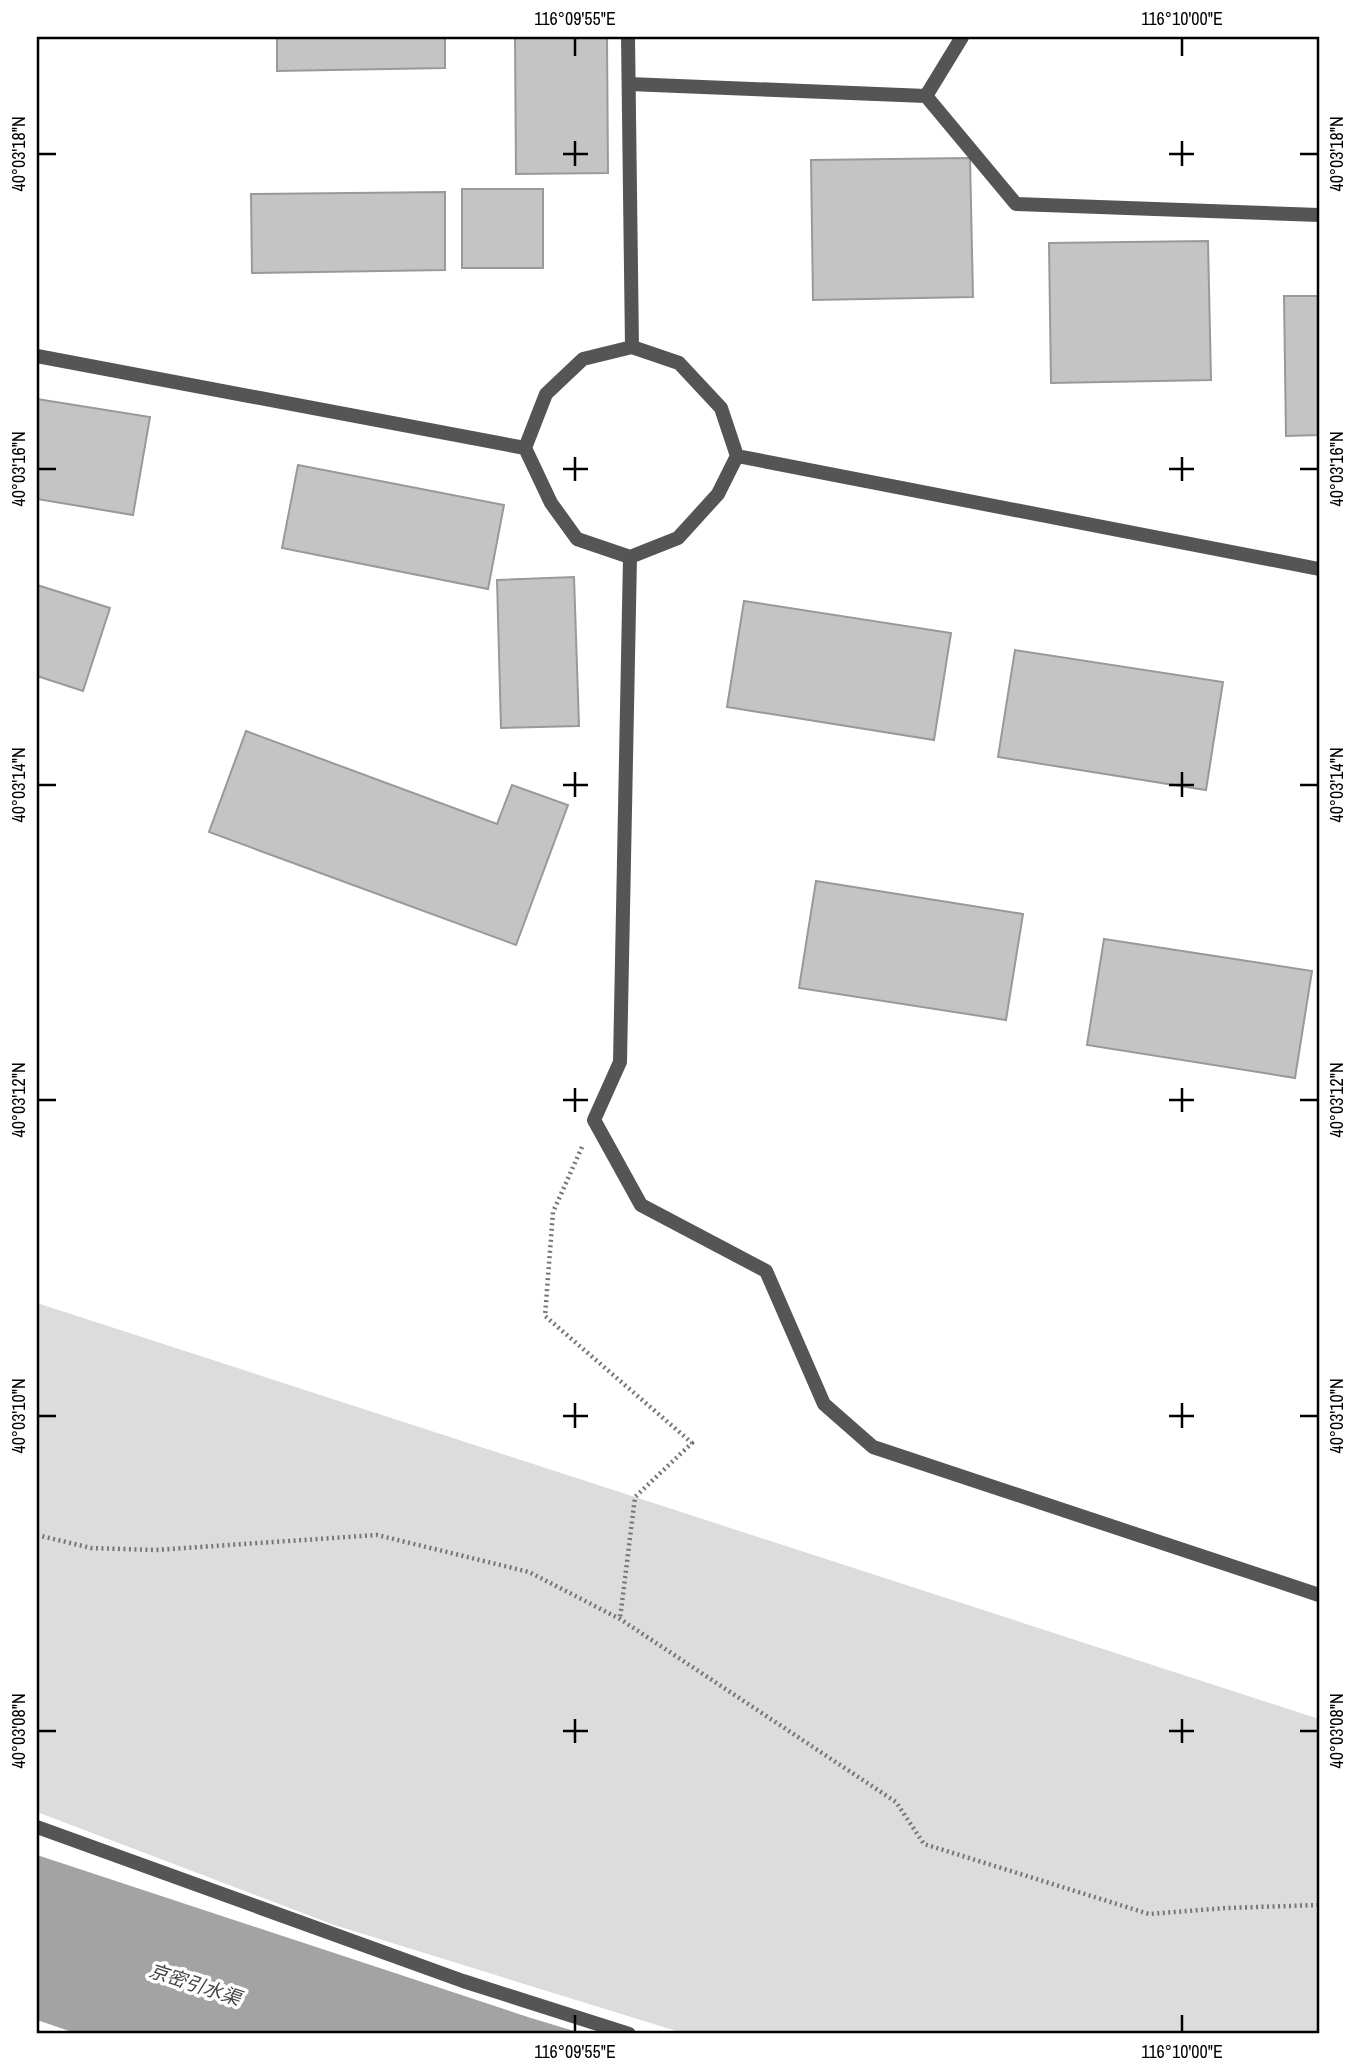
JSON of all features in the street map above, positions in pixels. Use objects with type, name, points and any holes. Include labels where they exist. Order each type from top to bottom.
[{"type":"street","points":[[628,37],[632,347]]},
{"type":"street","points":[[926,96],[962,37]]},
{"type":"street","points":[[629,84],[926,96],[1016,204],[1319,215]]},
{"type":"street","points":[[632,347],[679,363],[721,408],[737,456],[718,494],[678,538],[630,557],[577,539],[551,503],[525,448],[546,394],[583,359],[632,347]]},
{"type":"street","points":[[37,356],[525,448]]},
{"type":"street","points":[[737,456],[1319,569]]},
{"type":"street","points":[[630,557],[620,1062],[594,1120],[641,1205],[766,1271],[824,1404],[873,1447],[1319,1595]]},
{"type":"street","points":[[37,1826],[463,1981],[629,2034]]},
{"type":"path","points":[[594,1120],[553,1212],[545,1316],[692,1443],[635,1497],[620,1619]]},
{"type":"path","points":[[37,1535],[91,1548],[155,1550],[377,1535],[529,1572],[620,1619],[896,1802],[924,1844],[1149,1914],[1319,1905]]},
{"type":"shaded area","points":[[37,1303],[1319,1719],[1319,2034],[686,2034],[334,1925],[37,1812]]},
{"type":"water","name":"京密引水渠","points":[[37,1855],[584,2034],[78,2034],[37,2020]]},
{"type":"building","points":[[277,37],[445,37],[445,68],[277,71]]},
{"type":"building","points":[[515,37],[607,37],[608,173],[516,174]]},
{"type":"building","points":[[970,158],[973,297],[813,300],[811,160]]},
{"type":"building","points":[[462,189],[543,189],[543,268],[462,268]]},
{"type":"building","points":[[445,192],[445,270],[252,273],[251,194]]},
{"type":"building","points":[[1208,241],[1211,380],[1051,383],[1049,243]]},
{"type":"building","points":[[1284,296],[1319,296],[1319,435],[1286,436]]},
{"type":"building","points":[[37,399],[150,417],[133,515],[37,499]]},
{"type":"building","points":[[298,465],[504,505],[488,589],[282,548]]},
{"type":"building","points":[[574,577],[579,726],[501,728],[497,580]]},
{"type":"building","points":[[37,585],[110,608],[83,691],[37,676]]},
{"type":"building","points":[[744,601],[951,633],[934,740],[727,707]]},
{"type":"building","points":[[1015,650],[1223,682],[1206,790],[998,757]]},
{"type":"building","points":[[246,731],[497,824],[512,785],[568,805],[516,945],[209,832]]},
{"type":"building","points":[[816,881],[1023,914],[1006,1020],[799,988]]},
{"type":"building","points":[[1104,939],[1312,971],[1295,1078],[1087,1045]]}]
